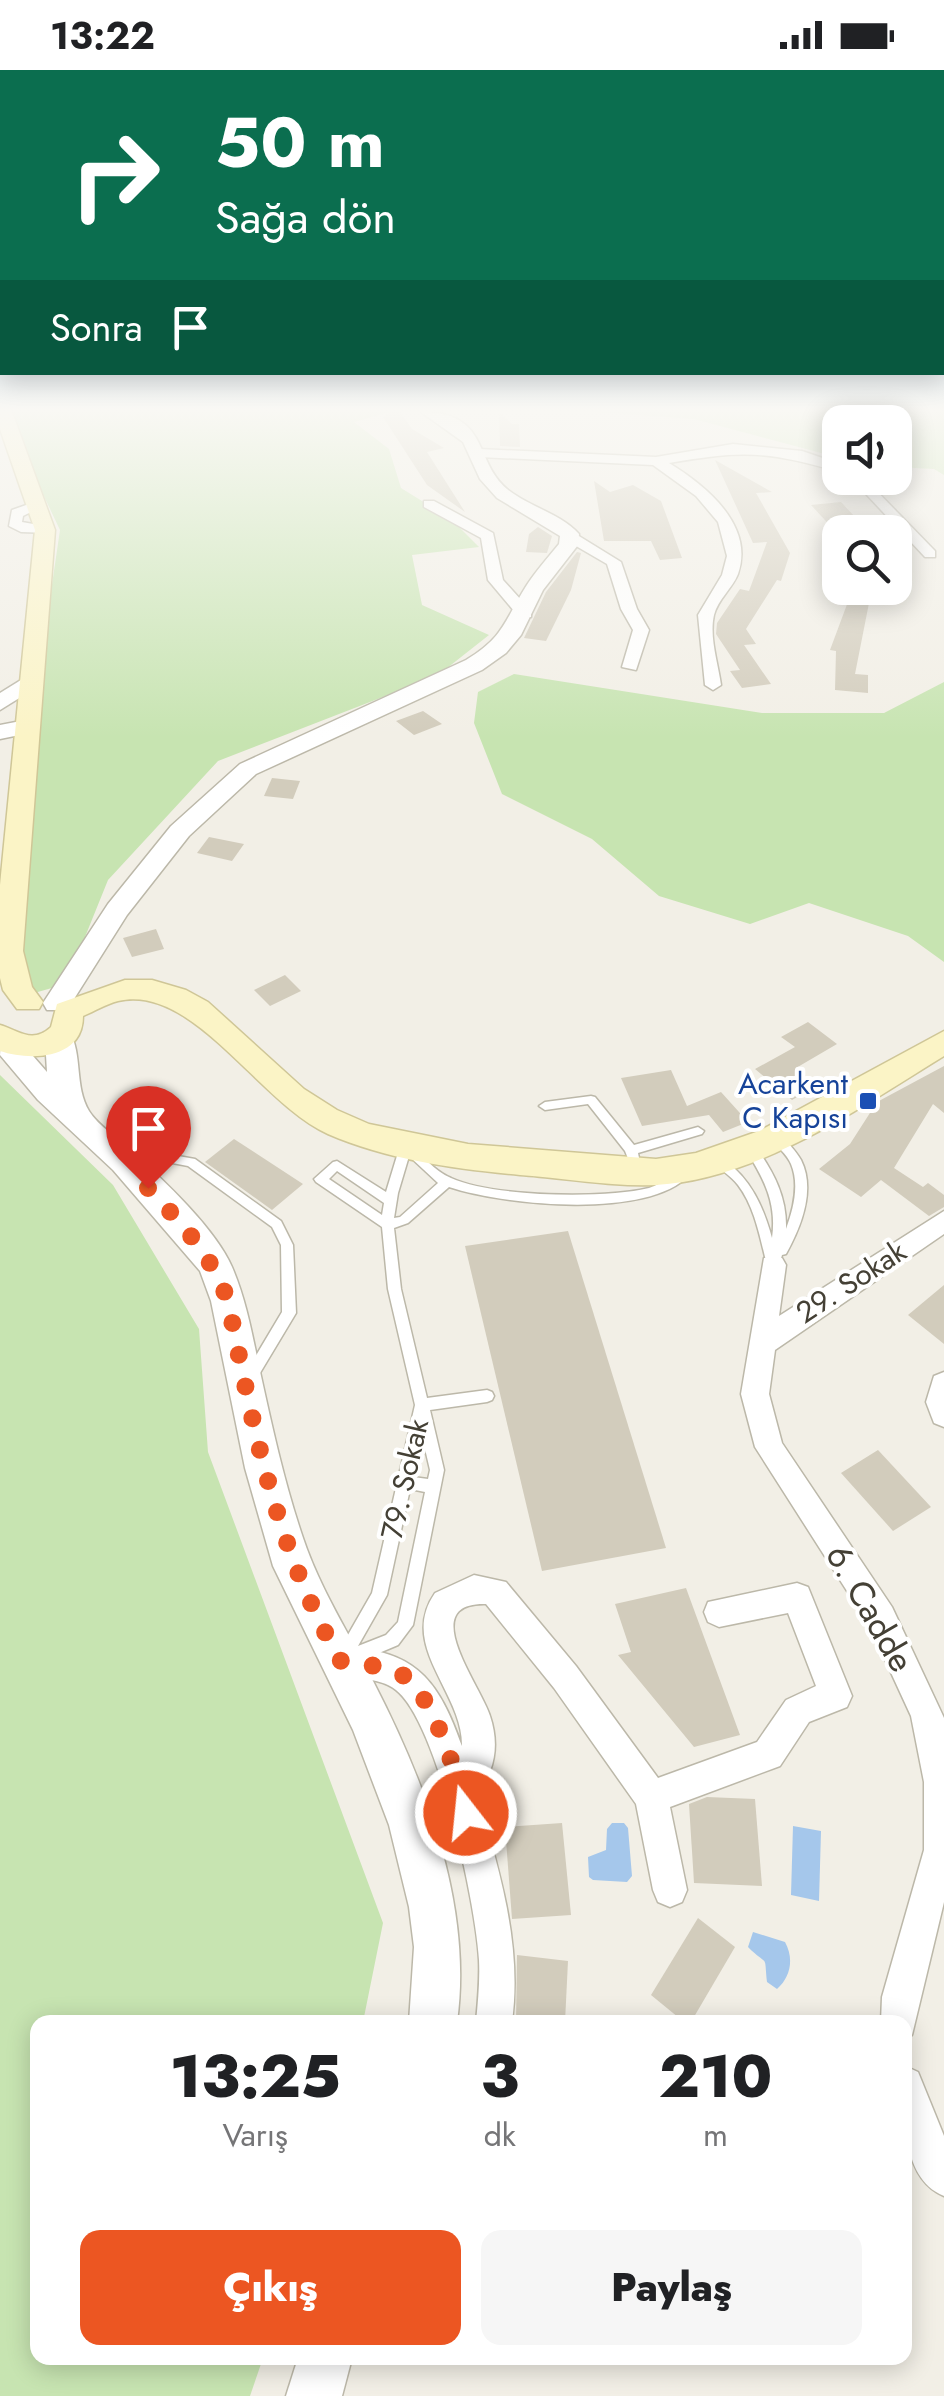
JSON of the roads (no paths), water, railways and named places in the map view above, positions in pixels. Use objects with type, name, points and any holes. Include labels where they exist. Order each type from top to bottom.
[{"type":"main road","points":[[40,521],[44,530],[26,721],[12,754],[4,961],[18,990],[53,1014]]},
{"type":"main road","points":[[53,1014],[32,1048],[14,1047],[0,1036],[10,1010],[53,1014],[122,990],[144,989],[182,998],[304,1105],[329,1121],[406,1146],[705,1164],[764,1144],[944,1042]]},
{"type":"street","points":[[18,521],[18,526]]},
{"type":"street","points":[[460,521],[488,536],[488,566],[500,592],[525,614]]},
{"type":"street","points":[[546,521],[614,562],[628,609],[641,630],[630,667]]},
{"type":"street","points":[[713,685],[706,615],[732,572],[732,539],[723,521]]},
{"type":"street","points":[[897,521],[930,554]]},
{"type":"street","points":[[0,526],[44,530]]},
{"type":"street","points":[[76,1115],[63,1084],[53,1014],[117,910],[180,831],[248,769],[474,665],[499,649],[525,614],[534,589],[568,545],[569,536]]},
{"type":"street","points":[[0,704],[29,682]]},
{"type":"street","points":[[0,714],[26,721]]},
{"type":"street","points":[[0,732],[26,721]]},
{"type":"street","points":[[0,1036],[49,1092],[124,1162],[197,1240],[215,1266],[228,1301],[245,1385],[240,1419],[244,1470],[270,1565],[303,1633],[341,1661],[395,1671],[424,1698],[456,1775],[494,1926],[498,1996],[495,2015]]},
{"type":"street","name":"29. Sokak","points":[[760,1346],[803,1310],[857,1280],[944,1221]]},
{"type":"street","name":"6. Cadde","points":[[773,1265],[755,1394],[770,1447],[880,1617],[920,1694],[940,1782],[941,1850],[900,1997],[899,2015]]},
{"type":"street","points":[[944,1384],[940,1402],[944,1415]]},
{"type":"street","points":[[456,1775],[471,1768],[478,1759],[480,1732],[470,1697],[436,1630],[440,1614],[454,1596],[467,1587],[480,1586],[495,1592],[513,1610],[651,1798],[670,1890]]},
{"type":"street","points":[[651,1798],[768,1754],[784,1740],[787,1725],[799,1709],[836,1696],[797,1597],[719,1612]]},
{"type":"street","points":[[341,1661],[369,1717],[418,1849],[437,1933],[435,2015]]},
{"type":"street","points":[[912,2108],[944,2176]]},
{"type":"street","points":[[314,2396],[323,2365]]},
{"type":"lane","points":[[545,1106],[591,1100],[634,1160],[698,1131]]},
{"type":"lane","points":[[764,1144],[766,1169],[782,1213],[782,1231],[773,1265]]},
{"type":"lane","points":[[764,1144],[796,1160],[800,1178],[791,1235],[773,1265]]},
{"type":"lane","points":[[487,1396],[422,1405],[407,1350],[388,1224],[406,1146],[447,1182],[500,1195],[590,1198],[654,1191],[705,1164],[736,1172],[746,1184],[773,1265]]},
{"type":"lane","points":[[124,1162],[167,1158],[190,1162],[276,1224],[287,1245],[289,1313],[245,1385]]},
{"type":"lane","points":[[391,1202],[337,1165],[320,1178],[388,1224],[404,1220],[447,1182]]},
{"type":"lane","name":"79. Sokak","points":[[341,1661],[379,1595],[422,1405]]},
{"type":"lane","name":"79. Sokak","points":[[341,1661],[392,1640],[405,1625],[437,1470],[422,1405]]},
{"type":"lane","points":[[404,1482],[435,1487]]},
{"type":"water","points":[[612,1823],[624,1823],[628,1828],[632,1876],[627,1882],[589,1877],[588,1857],[606,1850],[607,1829]]},
{"type":"water","points":[[793,1826],[821,1831],[819,1901],[791,1895]]},
{"type":"water","points":[[753,1932],[785,1942],[788,1948],[788,1973],[777,1989],[767,1982],[764,1961],[748,1947]]},
{"type":"place","name":"Acarkent C Kapısı","points":[[868,1101]]}]
